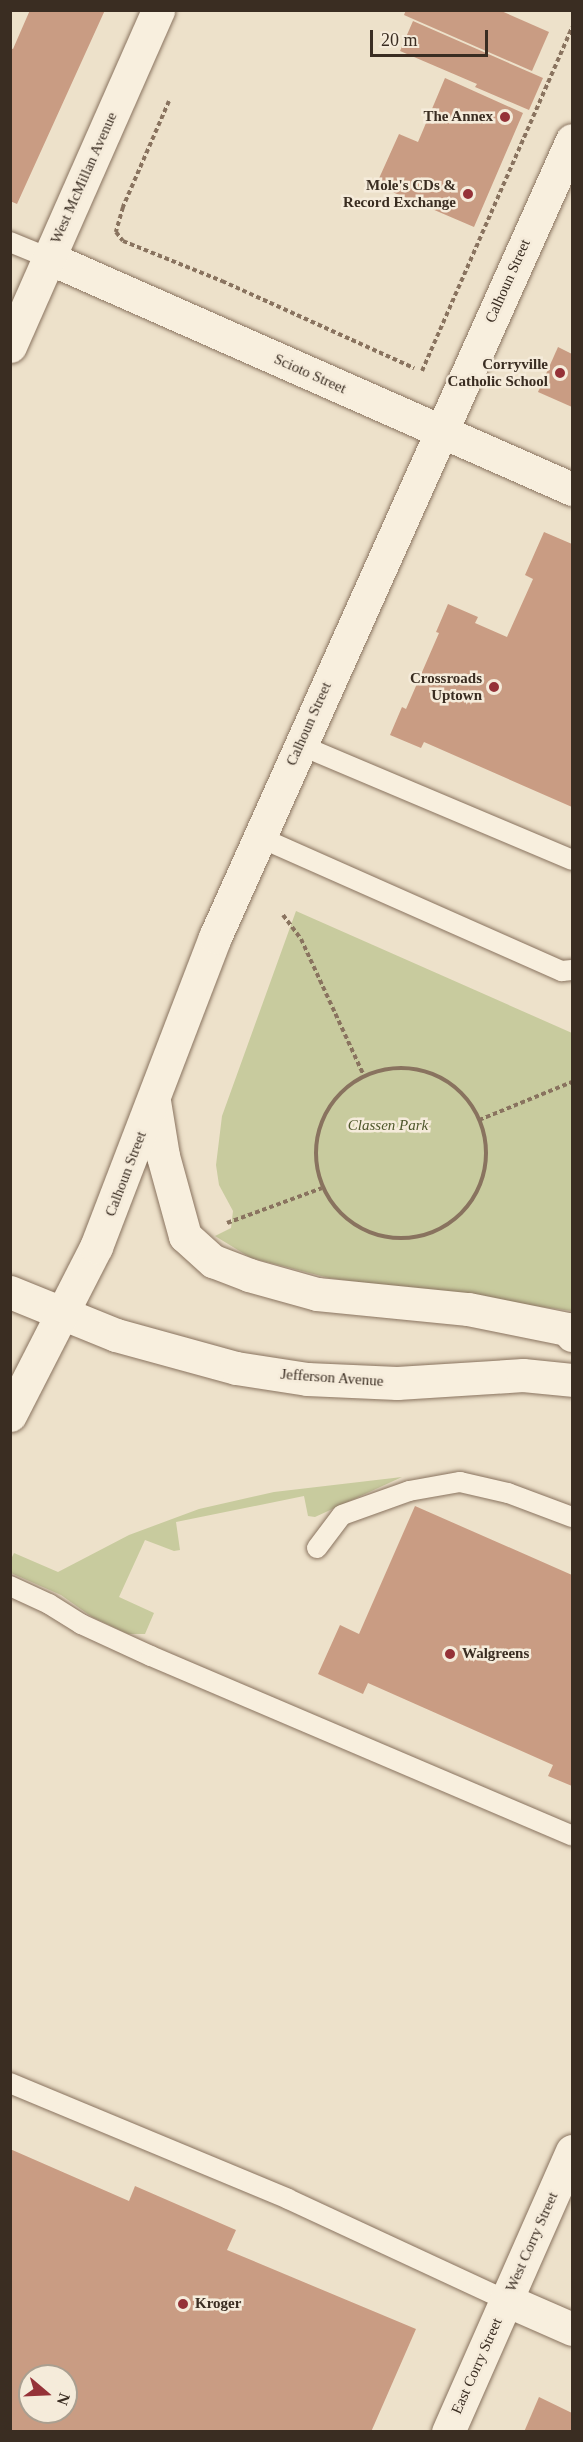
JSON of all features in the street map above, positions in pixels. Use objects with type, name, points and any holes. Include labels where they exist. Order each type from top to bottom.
[{"type":"main road","name":"West McMillan Avenue","points":[[10,346],[158,10]]},
{"type":"main road","name":"Calhoun Street","points":[[10,1415],[63,1316],[106,1223],[214,938],[573,140]]},
{"type":"main road","name":"Scioto Street","points":[[49,258],[573,489]]},
{"type":"main road","points":[[154,1101],[163,1156],[185,1236],[213,1261],[249,1275],[317,1294],[468,1309],[567,1329],[573,1335]]},
{"type":"main road","name":"Jefferson Avenue","points":[[10,1292],[63,1316],[116,1335],[236,1368],[307,1379],[397,1383],[523,1375],[573,1380]]},
{"type":"main road","name":"West Corry Street","points":[[506,2300],[573,2151]]},
{"type":"main road","points":[[506,2300],[573,2328]]},
{"type":"main road","name":"East Corry Street","points":[[448,2432],[506,2300]]},
{"type":"lane","points":[[10,242],[49,258]]},
{"type":"lane","points":[[300,745],[573,860]]},
{"type":"lane","points":[[259,837],[562,971],[573,970]]},
{"type":"lane","points":[[317,1548],[342,1515],[409,1491],[460,1482],[508,1493],[573,1517]]},
{"type":"lane","points":[[10,1586],[49,1604],[81,1624],[151,1656],[573,1836]]},
{"type":"lane","points":[[10,2083],[288,2199],[506,2300]]},
{"type":"path","points":[[422,371],[573,27]]},
{"type":"path","points":[[169,101],[123,207],[116,232],[123,241],[222,281],[414,368]]},
{"type":"path","points":[[282,915],[301,939],[364,1076]]},
{"type":"path","points":[[390,1069],[418,1070],[444,1079],[465,1097],[479,1120],[485,1142],[485,1165],[478,1188],[463,1211],[441,1229],[415,1238],[386,1238],[377,1235],[360,1229],[338,1211],[322,1188],[316,1162],[317,1145],[326,1112],[343,1090],[364,1076],[390,1069]]},
{"type":"path","points":[[479,1120],[573,1082]]},
{"type":"path","points":[[218,1226],[322,1188]]},
{"type":"green space","name":"Classen Park","points":[[296,911],[572,1033],[572,1311],[329,1278],[251,1258],[215,1236],[231,1228],[233,1211],[219,1185],[216,1165],[222,1116]]},
{"type":"green space","points":[[402,1477],[315,1517],[308,1516],[304,1496],[176,1522],[180,1550],[174,1551],[145,1540],[119,1597],[154,1613],[145,1634],[128,1634],[92,1617],[61,1595],[11,1573],[10,1561],[14,1553],[58,1572],[129,1535],[199,1509],[274,1492]]},
{"type":"building","points":[[30,10],[105,10],[17,204],[10,201],[10,48],[13,49]]},
{"type":"building","points":[[406,10],[499,10],[549,32],[532,71],[404,15]]},
{"type":"building","points":[[413,21],[543,78],[529,110],[475,87],[477,84],[400,51]]},
{"type":"building","points":[[445,78],[523,113],[474,227],[376,185],[399,134],[418,142]]},
{"type":"building","name":"Corryville Catholic School","points":[[558,347],[572,354],[572,407],[538,392]]},
{"type":"building","name":"Crossroads Uptown","points":[[544,532],[572,544],[572,807],[424,742],[421,748],[390,735],[402,707],[406,709],[439,633],[436,632],[448,604],[478,617],[475,623],[507,637],[533,579],[525,575]]},
{"type":"building","name":"Walgreens","points":[[415,1506],[572,1575],[572,1786],[548,1776],[553,1765],[368,1683],[363,1694],[318,1674],[340,1625],[359,1634]]},
{"type":"building","name":"Kroger","points":[[10,2149],[129,2201],[135,2186],[236,2230],[227,2250],[416,2329],[371,2432],[10,2432]]},
{"type":"building","points":[[539,2397],[572,2413],[572,2432],[524,2432]]},
{"type":"place","name":"The Annex","points":[[505,117]]},
{"type":"place","name":"Mole's CDs & Record Exchange","points":[[468,194]]},
{"type":"place","name":"Corryville Catholic School","points":[[560,373]]},
{"type":"place","name":"Crossroads Uptown","points":[[494,687]]},
{"type":"place","name":"Walgreens","points":[[450,1654]]},
{"type":"place","name":"Kroger","points":[[183,2304]]}]
